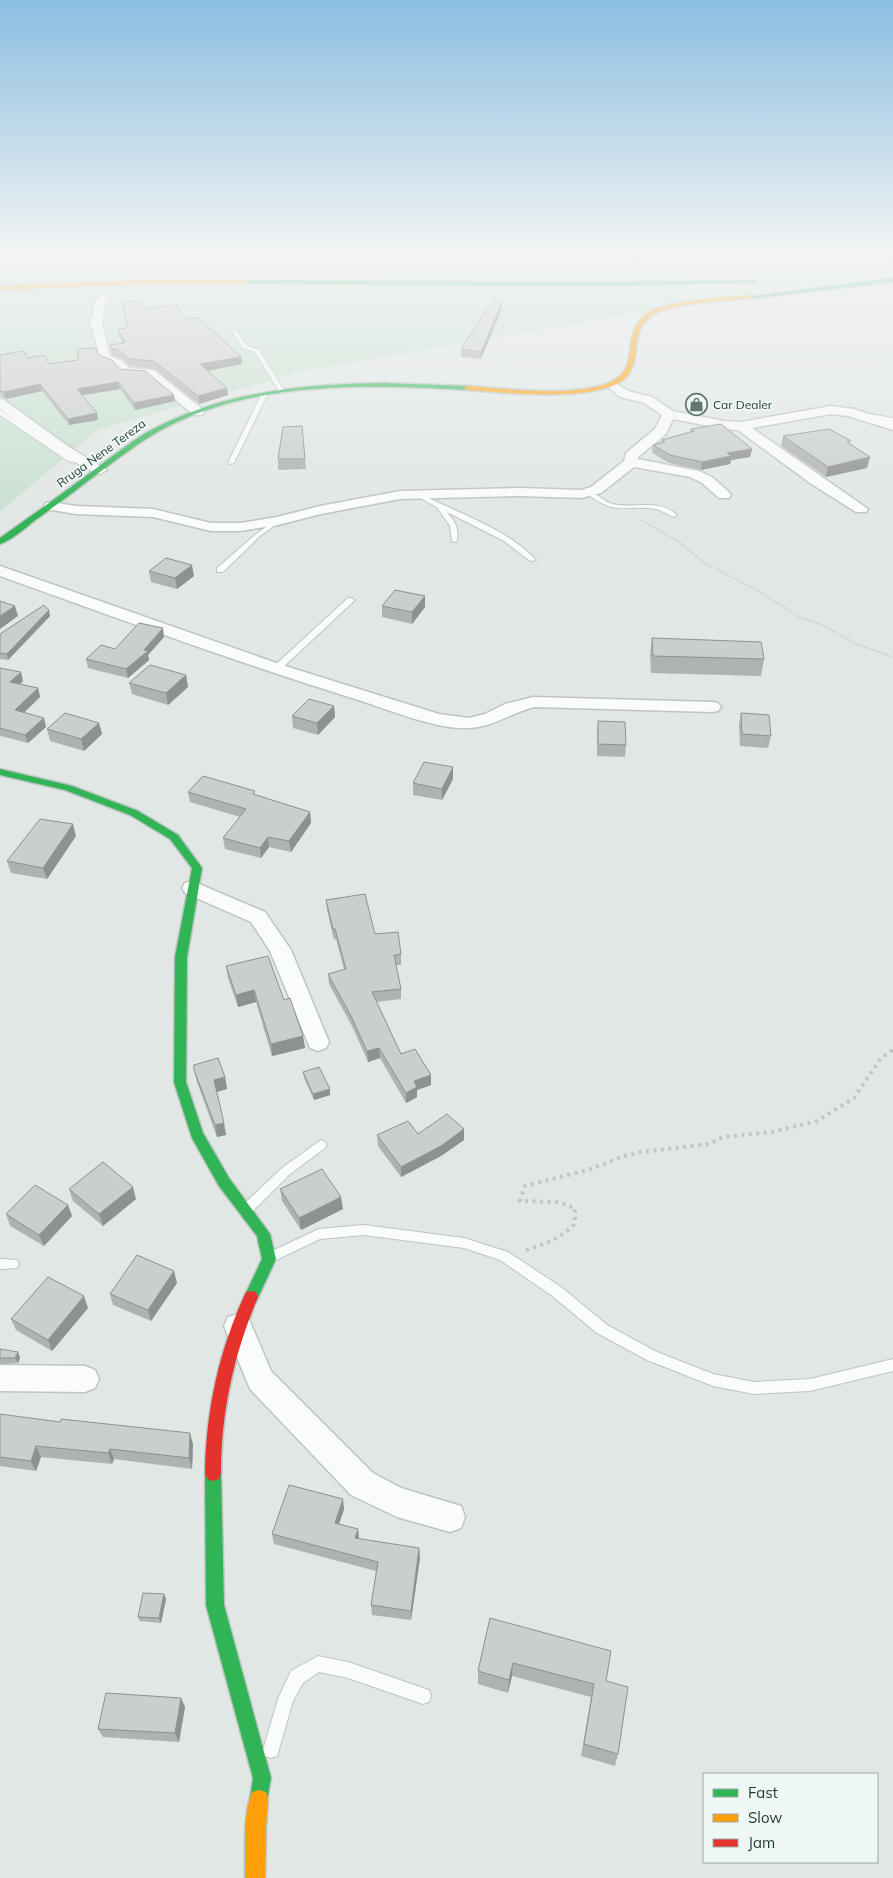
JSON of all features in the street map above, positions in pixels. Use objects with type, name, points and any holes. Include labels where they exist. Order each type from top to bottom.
[{"type":"street","points":[[101,343],[105,358],[118,363],[126,371],[150,373],[198,412]]},
{"type":"street","points":[[612,385],[624,380],[629,373],[636,343]]},
{"type":"street","name":"Rruga Nene Tereza","points":[[0,542],[153,432],[198,412],[264,395],[341,385],[570,392],[612,385]]},
{"type":"street","points":[[612,385],[624,394],[648,400],[669,414],[701,422],[741,426],[831,410],[850,412],[893,426]]},
{"type":"street","points":[[0,403],[84,462],[100,470]]},
{"type":"street","points":[[51,506],[76,510],[153,513],[211,526],[240,527],[278,521],[382,497],[520,492],[580,494],[596,490],[610,481],[631,462],[631,456],[661,431],[669,414]]},
{"type":"street","points":[[741,426],[815,480],[861,510]]},
{"type":"street","points":[[631,462],[694,474],[707,480],[724,495]]},
{"type":"street","points":[[0,571],[276,669],[437,719],[469,723],[491,718],[511,708],[533,702],[712,707]]},
{"type":"street","points":[[0,772],[92,793],[140,817],[175,838],[197,868],[181,957],[180,1082],[197,1134],[224,1182],[263,1234],[269,1259],[238,1326],[222,1377],[213,1452],[214,1606],[262,1778],[256,1826],[255,1878]]},
{"type":"street","points":[[192,888],[258,917],[280,950],[318,1042]]},
{"type":"street","points":[[238,1326],[260,1380],[362,1484],[397,1502],[450,1517]]},
{"type":"street","points":[[0,1378],[85,1379]]},
{"type":"lane","points":[[242,343],[245,347],[257,352],[282,392]]},
{"type":"lane","points":[[231,462],[246,430],[258,412],[264,395]]},
{"type":"lane","points":[[0,412],[70,460],[84,462]]},
{"type":"lane","points":[[850,412],[893,420]]},
{"type":"lane","points":[[588,492],[606,504],[623,508],[666,508],[674,515]]},
{"type":"lane","points":[[419,495],[505,539],[532,560]]},
{"type":"lane","points":[[439,506],[452,520],[456,529],[454,541]]},
{"type":"lane","points":[[220,570],[258,535],[278,521]]},
{"type":"lane","points":[[276,669],[351,600]]},
{"type":"lane","points":[[245,1210],[286,1171],[321,1145]]},
{"type":"lane","points":[[269,1259],[319,1234],[364,1230],[464,1243],[504,1256],[556,1291],[602,1329],[652,1356],[713,1380],[754,1388],[810,1386],[893,1365]]},
{"type":"lane","points":[[262,1778],[286,1699],[298,1678],[318,1664],[348,1670],[423,1696]]},
{"type":"path","points":[[623,508],[625,514],[650,524],[663,534],[679,542],[703,562],[755,589],[799,617],[820,624],[856,644],[893,657]]},
{"type":"path","points":[[504,1256],[548,1243],[564,1235],[576,1224],[575,1208],[558,1202],[520,1201],[525,1186],[592,1169],[624,1156],[641,1152],[709,1144],[731,1136],[772,1132],[818,1120],[854,1098],[873,1068],[881,1058],[891,1051]]},
{"type":"green space","points":[[0,343],[467,343],[298,372],[97,430],[0,512]]},
{"type":"building","points":[[125,343],[226,343],[241,357],[200,364],[227,388],[198,396],[154,361],[129,359],[122,352],[110,347],[110,345]]},
{"type":"building","points":[[465,343],[485,343],[481,352],[461,349]]},
{"type":"building","points":[[96,348],[99,355],[112,360],[120,369],[145,371],[174,395],[134,403],[118,382],[77,389],[97,413],[68,419],[40,384],[4,392],[0,391],[0,355],[24,351],[27,358],[45,355],[49,364],[78,360],[78,349]]},
{"type":"building","points":[[721,424],[752,449],[727,453],[731,456],[702,462],[670,455],[653,445],[665,442],[662,440],[694,431],[691,429]]},
{"type":"building","points":[[302,426],[305,459],[278,459],[283,427]]},
{"type":"building","points":[[829,429],[851,441],[847,442],[870,457],[828,467],[783,436]]},
{"type":"building","points":[[166,558],[192,565],[175,578],[149,571]]},
{"type":"building","points":[[395,590],[425,596],[412,612],[382,606]]},
{"type":"building","points":[[0,601],[15,606],[0,616]]},
{"type":"building","points":[[44,605],[49,610],[7,654],[0,653],[0,634]]},
{"type":"building","points":[[139,623],[163,628],[144,650],[148,651],[126,669],[86,659],[101,645],[115,649]]},
{"type":"building","points":[[652,638],[761,642],[764,659],[653,656]]},
{"type":"building","points":[[150,665],[186,675],[166,693],[129,683]]},
{"type":"building","points":[[0,668],[21,672],[10,682],[38,688],[15,710],[44,718],[25,735],[0,728]]},
{"type":"building","points":[[309,699],[334,706],[317,723],[292,716]]},
{"type":"building","points":[[65,713],[99,723],[81,739],[47,729]]},
{"type":"building","points":[[741,713],[769,715],[771,736],[742,734]]},
{"type":"building","points":[[598,721],[625,722],[626,745],[598,744]]},
{"type":"building","points":[[424,762],[453,767],[442,789],[413,783]]},
{"type":"building","points":[[203,776],[255,791],[253,794],[310,812],[289,841],[268,837],[260,848],[223,838],[246,809],[188,792]]},
{"type":"building","points":[[40,819],[73,824],[43,868],[7,861]]},
{"type":"building","points":[[365,894],[375,934],[398,932],[401,954],[394,955],[401,989],[372,992],[401,1054],[415,1049],[431,1075],[414,1081],[417,1087],[406,1093],[379,1048],[367,1051],[351,1016],[328,974],[346,969],[326,900]]},
{"type":"building","points":[[268,956],[284,1000],[290,998],[303,1036],[271,1044],[254,990],[236,995],[226,966]]},
{"type":"building","points":[[218,1058],[225,1077],[214,1080],[224,1123],[215,1125],[194,1070],[194,1065]]},
{"type":"building","points":[[319,1067],[330,1089],[313,1094],[303,1072]]},
{"type":"building","points":[[447,1114],[464,1129],[441,1146],[401,1167],[377,1135],[408,1121],[418,1134]]},
{"type":"building","points":[[103,1162],[133,1187],[99,1214],[69,1189]]},
{"type":"building","points":[[322,1169],[341,1197],[299,1218],[280,1189]]},
{"type":"building","points":[[35,1185],[68,1205],[39,1235],[6,1214]]},
{"type":"building","points":[[137,1255],[174,1271],[148,1310],[110,1294]]},
{"type":"building","points":[[48,1277],[84,1296],[48,1340],[11,1319]]},
{"type":"building","points":[[0,1349],[18,1352],[15,1358],[0,1358]]},
{"type":"building","points":[[0,1414],[60,1422],[61,1419],[190,1433],[189,1458],[110,1449],[108,1453],[36,1446],[31,1461],[0,1457]]},
{"type":"building","points":[[289,1485],[343,1499],[335,1523],[358,1529],[355,1538],[419,1548],[411,1611],[371,1605],[378,1562],[272,1534]]},
{"type":"building","points":[[143,1593],[164,1594],[159,1618],[138,1617]]},
{"type":"building","points":[[490,1618],[611,1651],[606,1681],[628,1687],[618,1754],[584,1744],[594,1684],[513,1663],[509,1680],[478,1671]]},
{"type":"building","points":[[106,1693],[181,1698],[175,1733],[98,1729]]},
{"type":"traffic: fast","points":[[0,542],[141,439],[185,417],[223,403],[262,394],[344,385],[467,388]]},
{"type":"traffic: fast","points":[[0,772],[68,788],[134,813],[174,837],[197,868],[181,957],[180,1082],[197,1134],[224,1182],[263,1234],[269,1259],[251,1297]]},
{"type":"traffic: fast","points":[[213,1473],[215,1605],[262,1778],[259,1799]]},
{"type":"traffic: slow","points":[[467,388],[523,392],[566,392],[604,387],[618,381],[625,375],[632,360],[634,343]]},
{"type":"traffic: slow","points":[[255,1878],[256,1826],[259,1799]]},
{"type":"traffic: jam","points":[[213,1473],[215,1427],[222,1383],[234,1340],[251,1297]]},
{"type":"place","name":"Car Dealer","points":[[697,404]]}]
